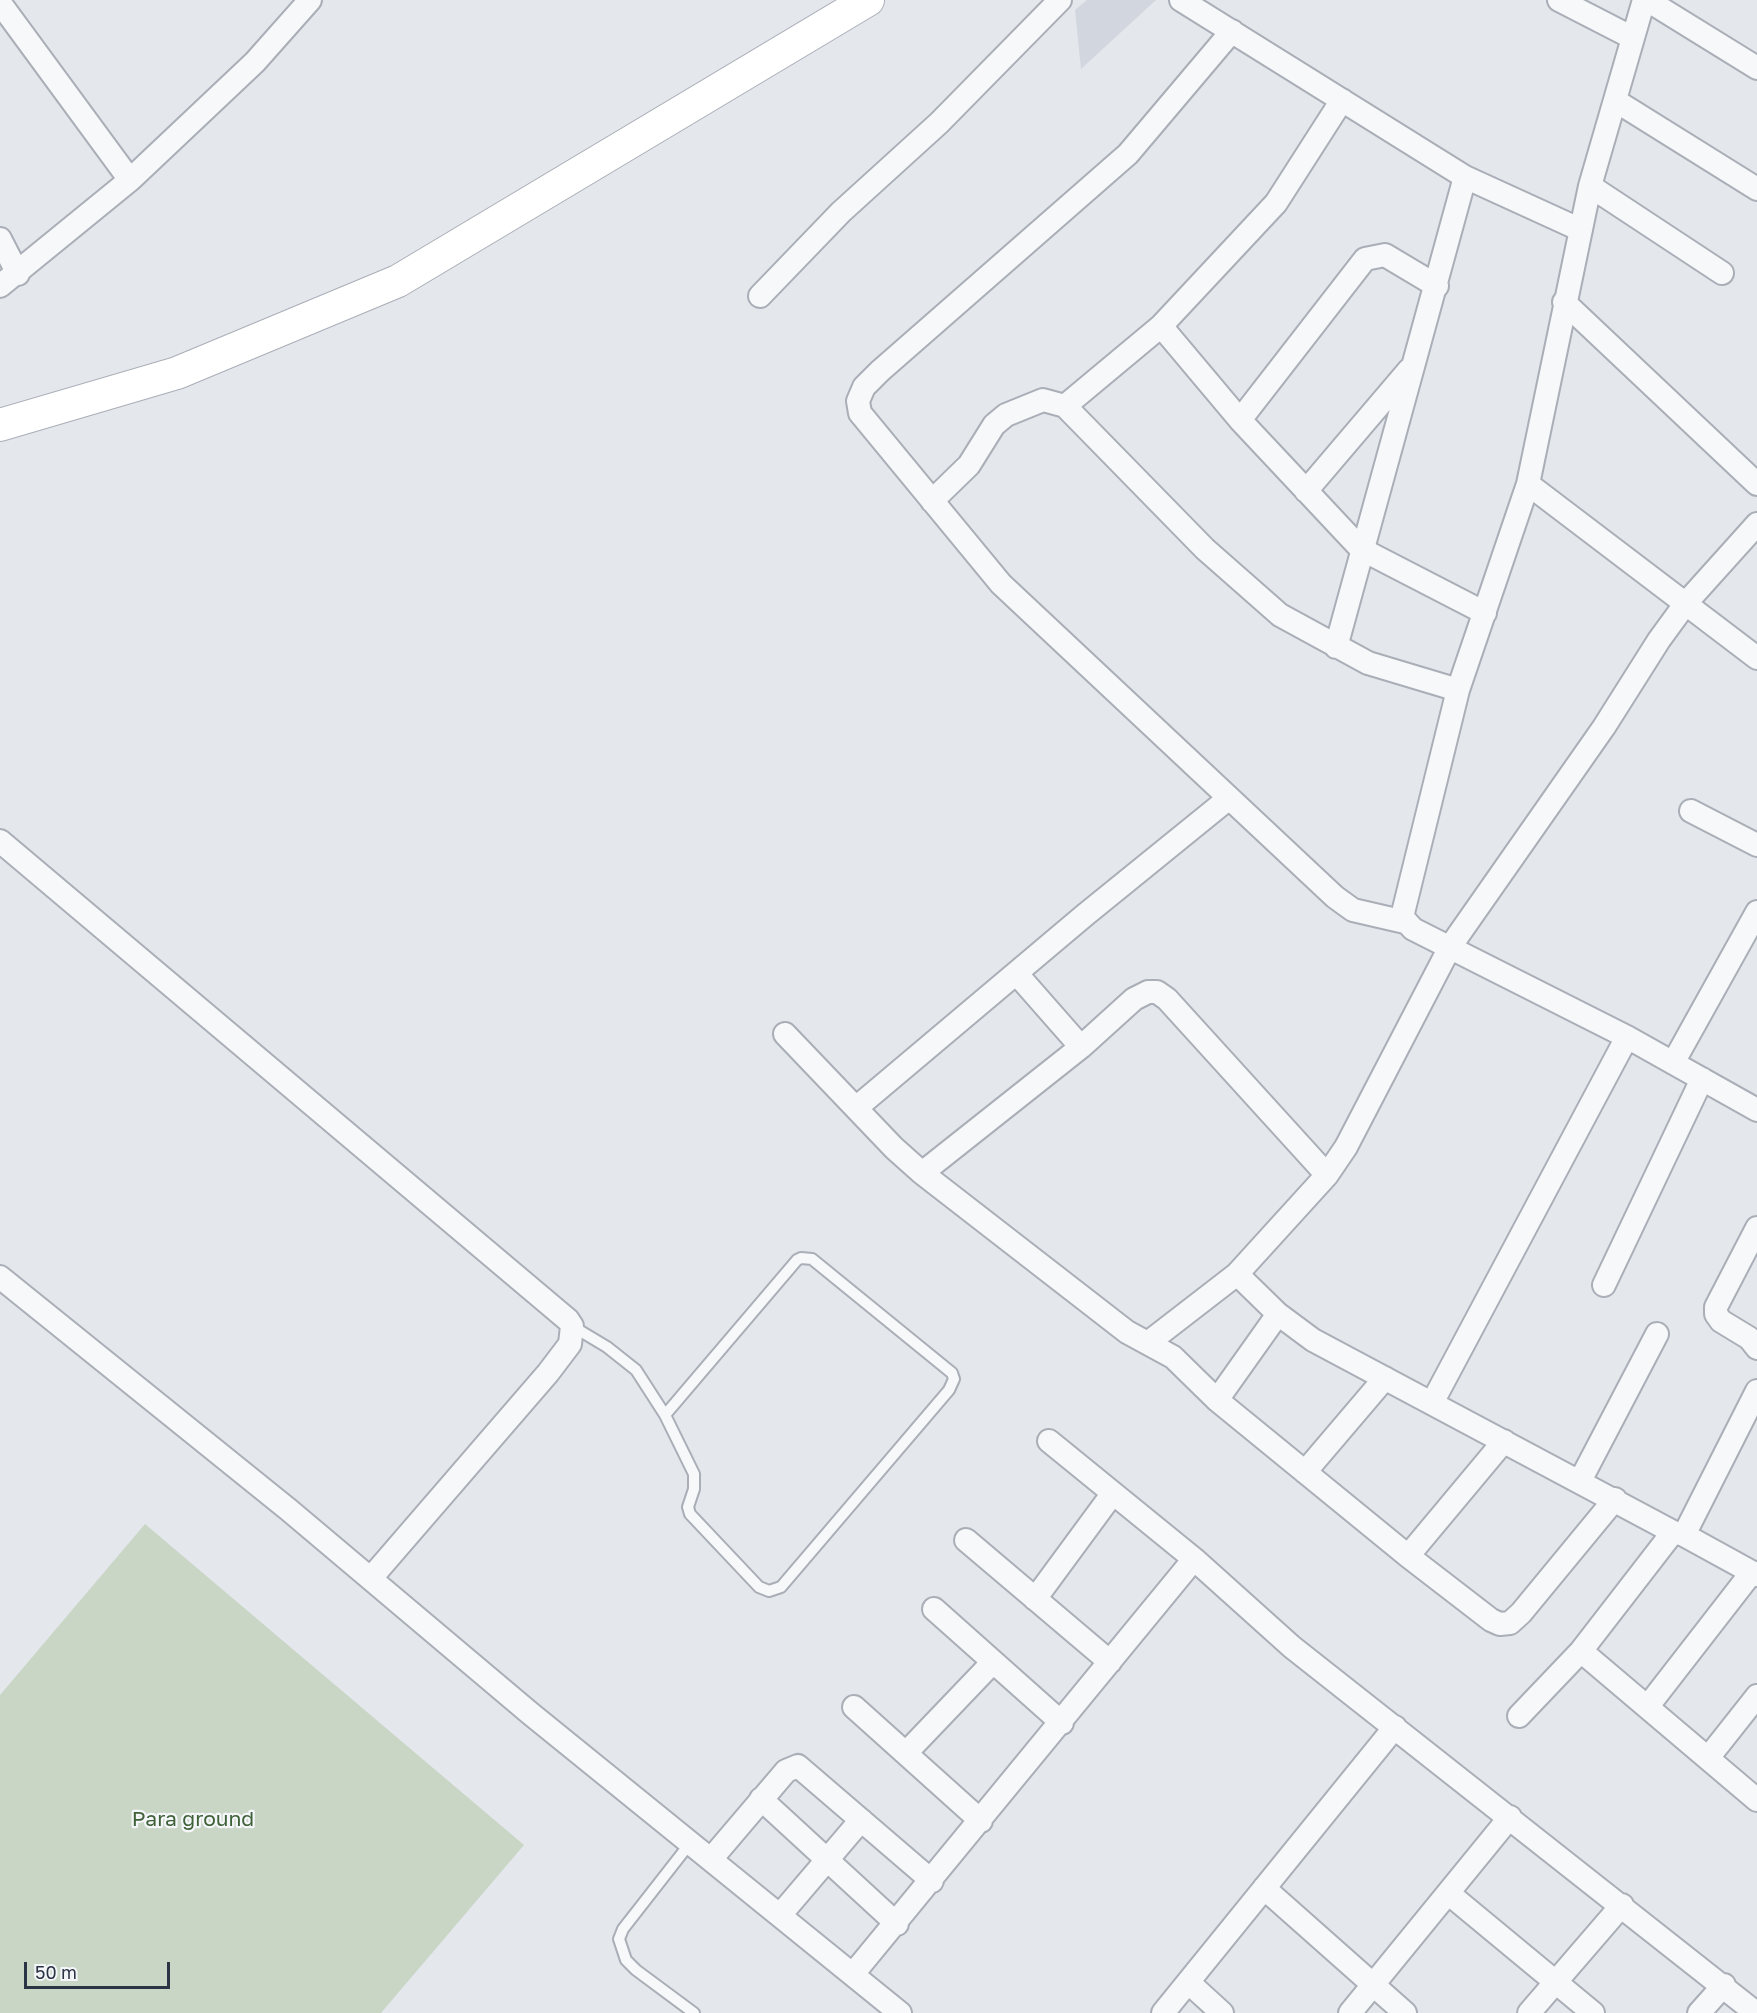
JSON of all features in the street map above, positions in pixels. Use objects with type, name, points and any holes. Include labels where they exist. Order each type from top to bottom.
[{"type":"street","points":[[0,239],[9,280],[130,180],[255,62],[310,0]]},
{"type":"street","points":[[0,425],[177,373],[398,281],[867,0]]},
{"type":"street","points":[[760,296],[841,212],[939,123],[1060,0]]},
{"type":"street","points":[[1181,0],[1465,177],[1581,230]]},
{"type":"street","points":[[1559,0],[1631,37]]},
{"type":"street","points":[[1405,922],[1403,911],[1458,690],[1528,484],[1564,302],[1590,186],[1616,101],[1631,37],[1645,0],[1757,68]]},
{"type":"street","points":[[0,3],[130,180]]},
{"type":"street","points":[[1232,31],[1128,154],[864,387],[858,401],[860,413],[1001,584],[1335,897],[1353,910],[1405,922],[1627,1037],[1757,1110]]},
{"type":"street","points":[[1065,406],[1161,326],[1276,203],[1342,100]]},
{"type":"street","points":[[1616,101],[1757,189]]},
{"type":"street","points":[[1335,647],[1437,286],[1465,177]]},
{"type":"street","points":[[1590,186],[1722,273]]},
{"type":"street","points":[[1240,420],[1365,259],[1384,255],[1437,286]]},
{"type":"street","points":[[1564,302],[1757,484]]},
{"type":"street","points":[[1161,326],[1240,420],[1361,549],[1485,613]]},
{"type":"street","points":[[1306,491],[1414,364]]},
{"type":"street","points":[[932,501],[969,465],[994,425],[1006,415],[1042,400],[1065,406],[1189,533],[1280,615],[1368,663],[1458,690]]},
{"type":"street","points":[[1528,484],[1757,658]]},
{"type":"street","points":[[1149,1342],[1237,1274],[1327,1175],[1346,1147],[1450,947],[1610,718],[1659,640],[1686,603],[1755,530]]},
{"type":"street","points":[[855,1108],[1228,799]]},
{"type":"street","points":[[1691,811],[1757,845]]},
{"type":"street","points":[[0,841],[572,1326],[570,1344],[548,1373],[370,1578]]},
{"type":"street","points":[[1673,1063],[1757,912]]},
{"type":"street","points":[[1016,973],[1081,1047]]},
{"type":"street","points":[[922,1173],[1081,1047],[1134,999],[1148,992],[1157,992],[1167,999],[1327,1175]]},
{"type":"street","points":[[786,1034],[894,1148],[922,1173],[1127,1332],[1173,1357],[1217,1400],[1408,1556],[1491,1620],[1500,1624],[1510,1623],[1521,1614],[1615,1499]]},
{"type":"street","points":[[1432,1403],[1627,1037]]},
{"type":"street","points":[[1604,1285],[1702,1079]]},
{"type":"street","points":[[1757,1228],[1716,1307],[1716,1314],[1721,1322],[1749,1338],[1757,1348]]},
{"type":"street","points":[[1237,1274],[1278,1314],[1313,1340],[1754,1573],[1647,1706]]},
{"type":"street","points":[[0,1277],[370,1578],[531,1714],[712,1858],[900,2013]]},
{"type":"street","points":[[1217,1400],[1278,1314]]},
{"type":"street","points":[[1580,1481],[1657,1334]]},
{"type":"street","points":[[1305,1472],[1385,1378]]},
{"type":"street","points":[[1519,1716],[1581,1651],[1678,1533],[1757,1391]]},
{"type":"street","points":[[1049,1441],[1194,1559],[1292,1647],[1724,1985],[1756,2013]]},
{"type":"street","points":[[1408,1556],[1504,1441]]},
{"type":"street","points":[[1035,1599],[1113,1493]]},
{"type":"street","points":[[966,1540],[1110,1662]]},
{"type":"street","points":[[853,1974],[897,1924],[1194,1559]]},
{"type":"street","points":[[934,1609],[1062,1722]]},
{"type":"street","points":[[1581,1651],[1757,1800]]},
{"type":"street","points":[[906,1753],[993,1662]]},
{"type":"street","points":[[1708,1758],[1757,1696]]},
{"type":"street","points":[[855,1707],[981,1821]]},
{"type":"street","points":[[1163,2013],[1395,1727]]},
{"type":"street","points":[[712,1858],[786,1771],[798,1766],[932,1881]]},
{"type":"street","points":[[761,1799],[897,1924]]},
{"type":"street","points":[[1350,2013],[1510,1817]]},
{"type":"street","points":[[781,1914],[861,1820]]},
{"type":"street","points":[[1264,1888],[1405,2013]]},
{"type":"street","points":[[1448,1893],[1593,2013]]},
{"type":"street","points":[[1529,2013],[1622,1905]]},
{"type":"street","points":[[1188,1982],[1222,2013]]},
{"type":"street","points":[[1699,2013],[1724,1985]]},
{"type":"lane","points":[[572,1326],[626,1360],[644,1381],[665,1416],[694,1474],[694,1489],[688,1507],[690,1514],[759,1587],[775,1591],[949,1390],[954,1378],[952,1373],[812,1259],[801,1258],[665,1416]]},
{"type":"lane","points":[[691,1842],[623,1929],[619,1939],[626,1960],[636,1970],[694,2013]]},
{"type":"shaded area","points":[[1087,0],[1156,0],[1081,69],[1075,10]]},
{"type":"green space","name":"Para ground","points":[[145,1524],[524,1845],[381,2013],[0,2013],[0,1695]]}]
